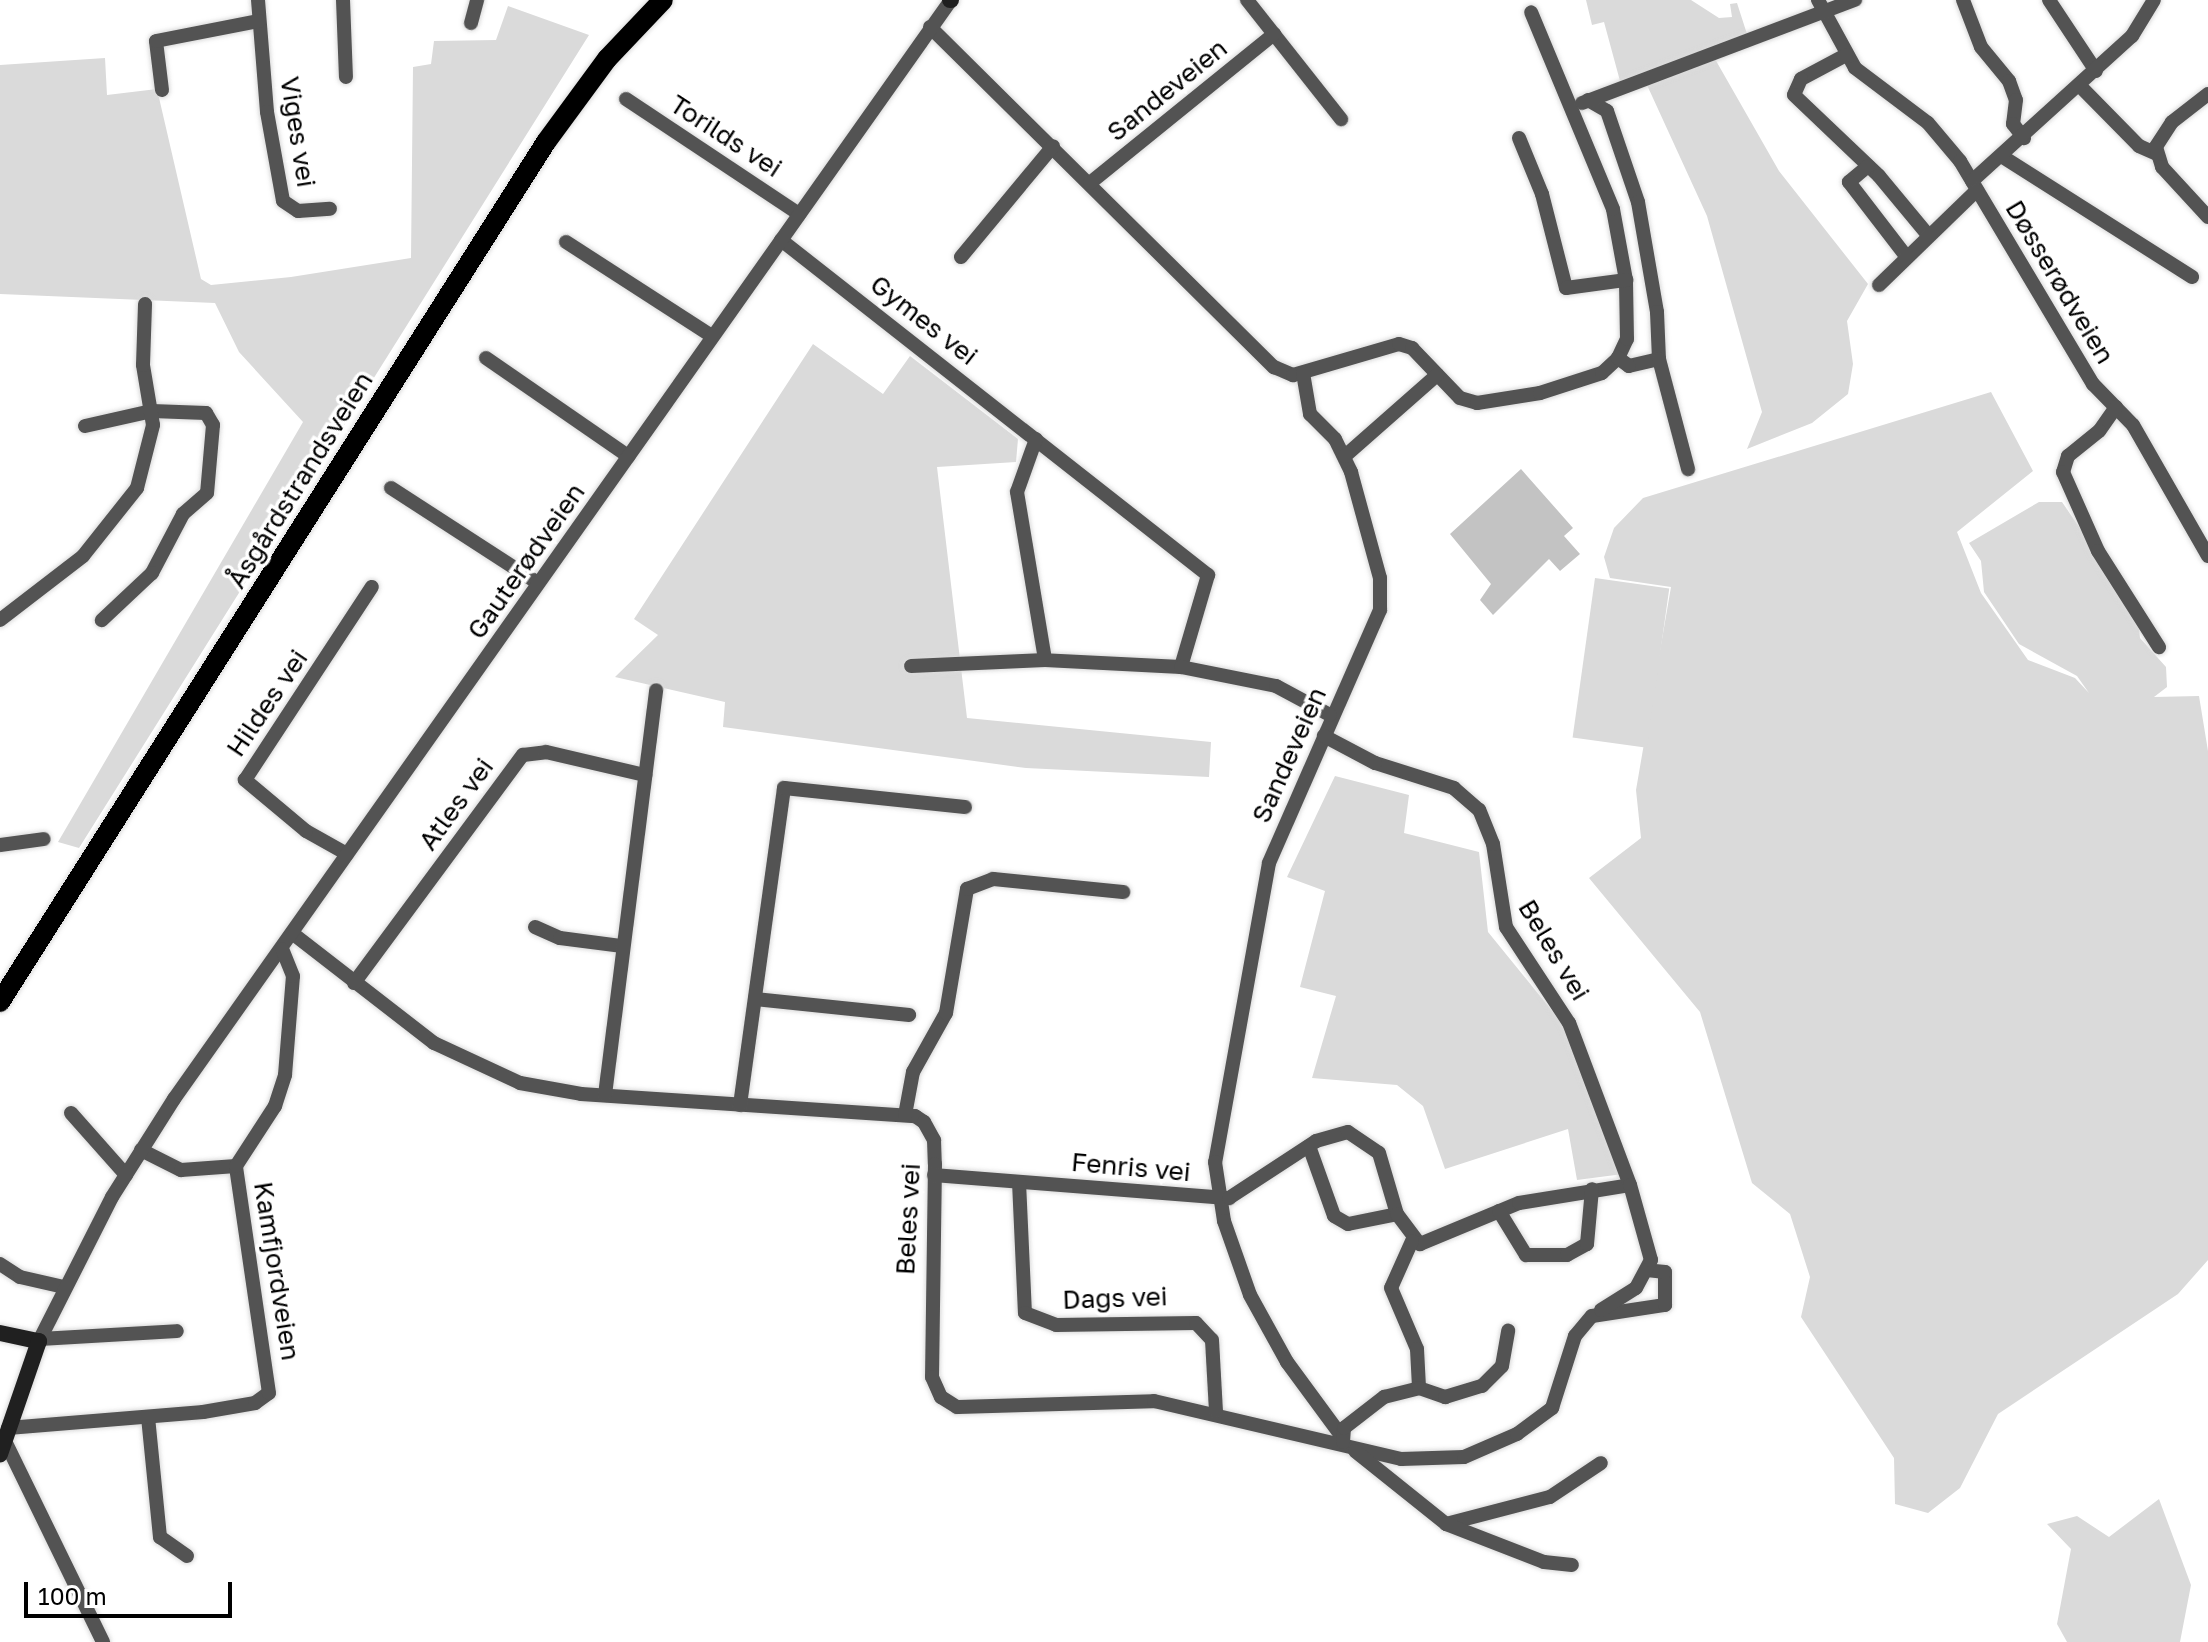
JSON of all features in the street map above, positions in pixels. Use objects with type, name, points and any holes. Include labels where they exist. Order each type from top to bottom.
[{"type":"main road","name":"Åsgårdstrandsveien","points":[[0,1002],[546,142],[607,59],[663,0]]},
{"type":"main road","points":[[0,1333],[40,1340]]},
{"type":"main road","name":"Gauterødveien","points":[[4,1441],[40,1340]]},
{"type":"street","name":"Viges vei","points":[[258,0],[283,201],[298,211],[330,209]]},
{"type":"street","points":[[343,0],[346,77]]},
{"type":"street","points":[[471,23],[477,0]]},
{"type":"street","name":"Gauterødveien","points":[[40,1340],[64,1287],[141,1150],[950,0]]},
{"type":"street","points":[[1247,0],[1341,119]]},
{"type":"street","points":[[1572,108],[1821,6],[1855,0]]},
{"type":"street","points":[[1963,0],[1981,47],[2009,81],[2016,100],[2013,124],[2024,138]]},
{"type":"street","points":[[2049,0],[2096,71]]},
{"type":"street","points":[[1879,285],[2003,157],[2144,22],[2154,0]]},
{"type":"street","name":"Døsserødveien","points":[[1821,6],[1846,55],[1869,82],[1940,134],[1975,186],[2093,384],[2133,425],[2208,556]]},
{"type":"street","points":[[930,27],[1053,146],[1260,357],[1288,374],[1303,373],[1399,344],[1460,398],[1490,402],[1577,383],[1618,358],[1627,339],[1626,280],[1606,187],[1531,12]]},
{"type":"street","points":[[162,90],[156,41],[259,21]]},
{"type":"street","name":"Sandeveien","points":[[1090,183],[1274,34]]},
{"type":"street","points":[[1846,55],[1801,79],[1794,95],[1868,166],[1928,235]]},
{"type":"street","points":[[2080,86],[2139,146],[2157,154]]},
{"type":"street","points":[[2208,94],[2160,135],[2157,154],[2162,167],[2208,217]]},
{"type":"street","name":"Torilds vei","points":[[626,99],[799,214]]},
{"type":"street","points":[[1588,100],[1607,111],[1638,202],[1649,247],[1659,359],[1688,469]]},
{"type":"street","points":[[1519,138],[1542,194],[1566,288],[1626,280]]},
{"type":"street","points":[[961,257],[1053,146]]},
{"type":"street","points":[[2003,157],[2192,277]]},
{"type":"street","points":[[1868,166],[1849,182],[1906,256]]},
{"type":"street","name":"Gymes vei","points":[[781,240],[1202,565],[1208,575],[1205,594],[1181,667]]},
{"type":"street","points":[[566,242],[712,336]]},
{"type":"street","points":[[0,620],[74,565],[118,519],[144,471],[152,411],[143,365],[145,304]]},
{"type":"street","points":[[486,358],[628,456]]},
{"type":"street","points":[[1618,358],[1629,366],[1659,359]]},
{"type":"street","name":"Sandeveien","points":[[1303,373],[1301,391],[1310,414],[1345,456],[1382,595],[1375,629],[1330,715],[1324,736],[1269,863],[1218,1137],[1219,1197],[1261,1317],[1347,1445],[1446,1524],[1532,1558],[1572,1565]]},
{"type":"street","points":[[1345,456],[1437,375]]},
{"type":"street","points":[[2116,407],[2099,431],[2068,456],[2063,472],[2098,551],[2159,647]]},
{"type":"street","points":[[85,426],[152,411],[206,413],[212,420],[207,493],[183,514],[152,573],[102,620]]},
{"type":"street","points":[[1036,439],[1017,492],[1045,660]]},
{"type":"street","points":[[391,488],[538,583]]},
{"type":"street","name":"Hildes vei","points":[[347,854],[306,831],[245,780],[372,587]]},
{"type":"street","points":[[911,666],[991,665],[1045,660],[1181,667],[1276,686],[1330,715]]},
{"type":"street","points":[[605,1095],[656,690]]},
{"type":"street","name":"Beles vei","points":[[905,1115],[930,1130],[934,1175],[930,1356],[935,1385],[947,1404],[978,1408],[1125,1399],[1216,1411],[1347,1445],[1450,1460],[1517,1434],[1552,1408],[1575,1336],[1598,1312],[1636,1288],[1651,1260],[1627,1186],[1569,1023],[1506,927],[1493,844],[1479,810],[1454,788],[1375,763],[1324,736]]},
{"type":"street","name":"Atles vei","points":[[354,983],[523,755],[546,752],[645,775]]},
{"type":"street","points":[[740,1105],[784,788],[965,807]]},
{"type":"street","points":[[0,845],[44,839]]},
{"type":"street","points":[[292,933],[354,983],[476,1068],[553,1091],[905,1115],[913,1072],[946,1013],[967,889],[993,879],[1123,892]]},
{"type":"street","points":[[535,927],[560,938],[622,946]]},
{"type":"street","name":"Kamfjordveien","points":[[4,1441],[148,1417],[240,1406],[269,1393],[236,1166],[275,1106],[285,1075],[293,976],[282,949]]},
{"type":"street","points":[[755,999],[909,1015]]},
{"type":"street","points":[[71,1113],[126,1175]]},
{"type":"street","name":"Fenris vei","points":[[934,1175],[1219,1197],[1245,1192],[1309,1146],[1340,1132],[1362,1136],[1379,1153],[1397,1214],[1412,1241]]},
{"type":"street","points":[[1309,1146],[1334,1216],[1348,1224],[1397,1214]]},
{"type":"street","points":[[141,1150],[181,1170],[236,1166]]},
{"type":"street","name":"Dags vei","points":[[1019,1182],[1025,1313],[1056,1325],[1196,1323],[1212,1340],[1216,1411]]},
{"type":"street","points":[[1419,1388],[1417,1349],[1391,1288],[1412,1241],[1438,1241],[1499,1211],[1545,1195],[1627,1186]]},
{"type":"street","points":[[1499,1211],[1526,1255],[1567,1255],[1587,1244],[1592,1189]]},
{"type":"street","points":[[0,1264],[20,1277],[64,1287]]},
{"type":"street","points":[[1598,1312],[1665,1305],[1665,1272],[1647,1270]]},
{"type":"street","points":[[40,1340],[177,1331]]},
{"type":"street","points":[[1347,1445],[1369,1404],[1419,1388],[1445,1397],[1482,1386],[1502,1366],[1508,1331]]},
{"type":"street","points":[[148,1417],[160,1537],[187,1556]]},
{"type":"street","points":[[4,1441],[103,1642]]},
{"type":"street","points":[[1446,1524],[1550,1497],[1601,1463]]},
{"type":"shaded area","points":[[1586,0],[1691,0],[1719,18],[1732,17],[1730,4],[1737,3],[1747,34],[1620,81],[1604,22],[1592,25]]},
{"type":"shaded area","points":[[508,6],[589,35],[79,848],[58,842],[303,422],[239,352],[215,303],[0,294],[0,65],[105,58],[107,95],[157,89],[201,279],[211,285],[291,277],[411,258],[413,67],[431,64],[434,41],[496,40]]},
{"type":"shaded area","points":[[1715,59],[1779,171],[1868,284],[1847,321],[1853,364],[1848,394],[1812,423],[1747,449],[1762,412],[1707,216],[1647,85]]},
{"type":"shaded area","points":[[813,344],[883,394],[910,356],[1018,439],[1016,462],[937,467],[967,718],[1211,742],[1209,777],[1026,768],[723,727],[725,702],[615,677],[658,635],[634,619]]},
{"type":"shaded area","points":[[1991,392],[2033,471],[1957,532],[1981,593],[2028,660],[2075,678],[2089,693],[2077,676],[2019,644],[1984,592],[1981,561],[1969,543],[2039,502],[2062,502],[2137,612],[2140,638],[2166,667],[2167,687],[2154,697],[2199,696],[2208,751],[2208,1260],[2178,1294],[1998,1414],[1960,1488],[1928,1513],[1895,1504],[1894,1458],[1801,1317],[1810,1277],[1790,1214],[1752,1183],[1700,1012],[1589,878],[1641,838],[1636,790],[1671,587],[1610,578],[1604,557],[1614,528],[1643,498]]},
{"type":"shaded area","points":[[1595,578],[1669,588],[1647,748],[1573,737]]},
{"type":"shaded area","points":[[1335,776],[1409,795],[1404,833],[1479,852],[1488,932],[1562,1023],[1623,1174],[1577,1180],[1568,1129],[1445,1169],[1423,1106],[1397,1085],[1312,1078],[1336,996],[1300,987],[1325,891],[1287,877]]},
{"type":"shaded area","points":[[2159,1499],[2191,1585],[2180,1642],[2067,1642],[2057,1624],[2071,1549],[2047,1524],[2077,1516],[2109,1537]]},
{"type":"building","points":[[1521,469],[1573,528],[1564,536],[1580,554],[1560,571],[1549,559],[1493,615],[1480,600],[1491,584],[1450,534]]}]
